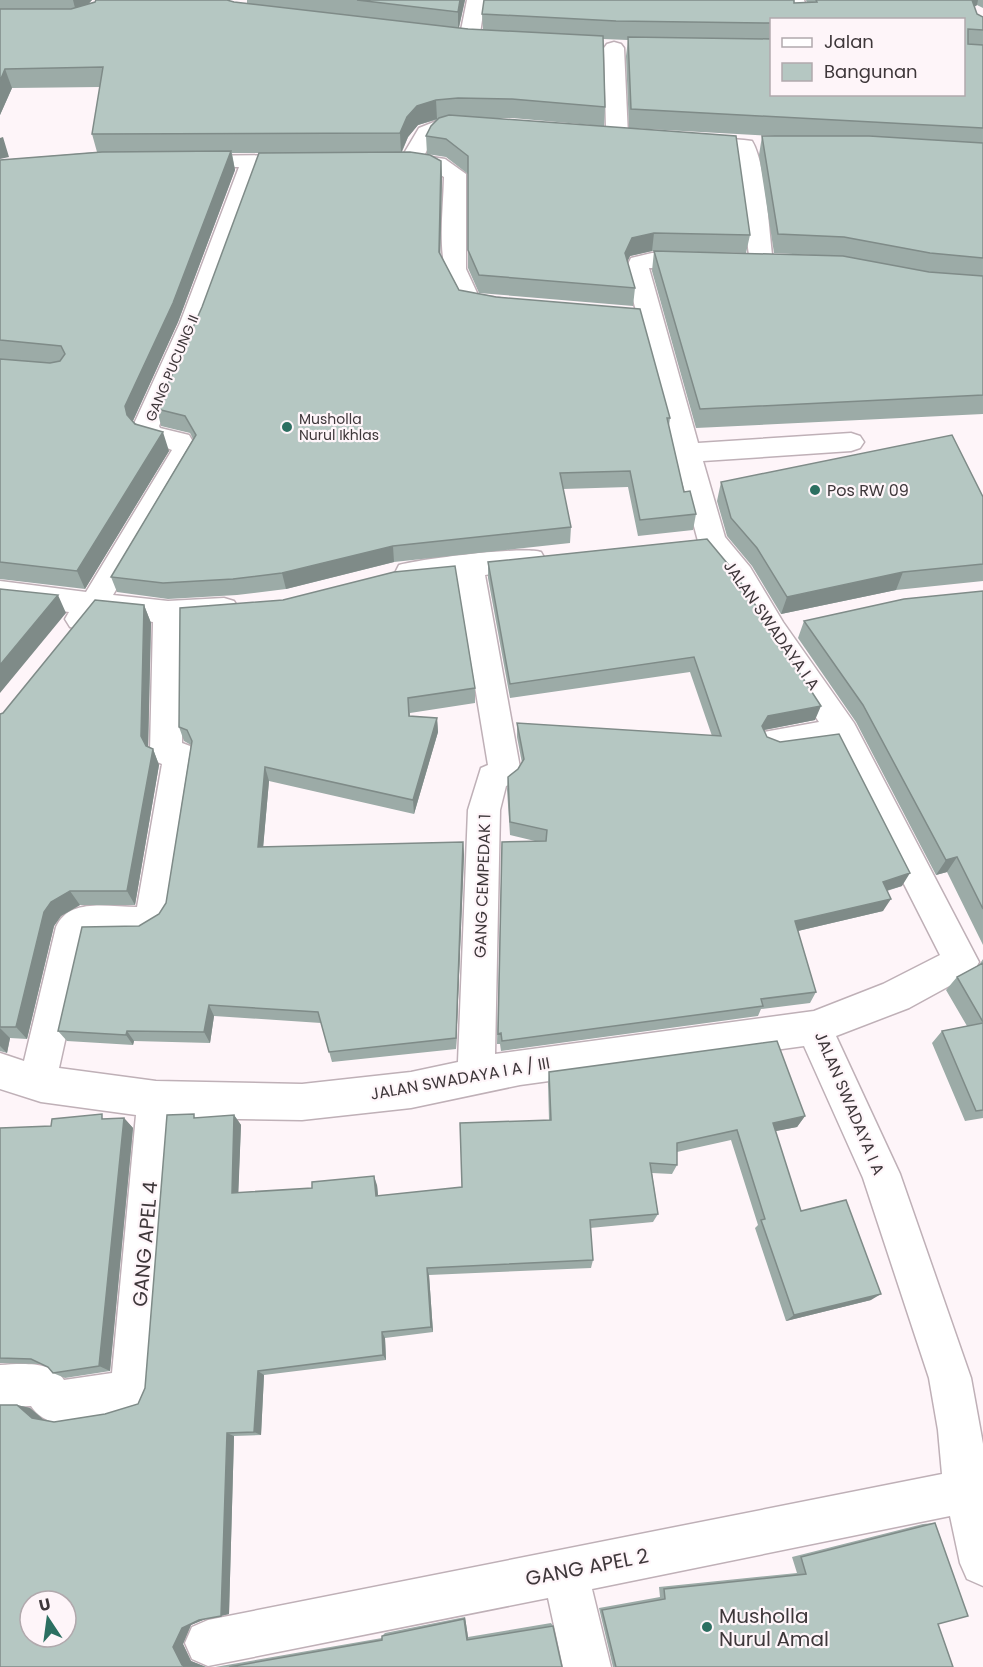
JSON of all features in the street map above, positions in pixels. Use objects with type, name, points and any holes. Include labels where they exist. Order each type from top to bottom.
[{"type":"street","points":[[469,40],[476,0]]},
{"type":"street","points":[[795,0],[801,18]]},
{"type":"street","points":[[449,38],[491,41]]},
{"type":"street","points":[[592,47],[636,49]]},
{"type":"street","points":[[562,132],[626,137],[614,48]]},
{"type":"street","points":[[411,161],[423,133],[435,127],[495,128]]},
{"type":"street","points":[[676,141],[768,146]]},
{"type":"street","points":[[744,146],[772,262],[652,260],[639,263],[637,270],[640,317],[686,453],[851,442]]},
{"type":"street","name":"GANG PUCUNG II","points":[[93,604],[185,450],[180,441],[152,436],[147,432],[147,426],[192,323],[252,161]]},
{"type":"street","points":[[162,162],[320,161]]},
{"type":"street","points":[[354,161],[411,161],[437,164],[455,174],[454,268],[468,300],[488,305],[522,306]]},
{"type":"street","name":"JALAN SWADAYA I A","points":[[686,453],[700,542],[740,575],[784,627],[972,958],[896,996],[814,1028],[881,1174],[950,1377],[960,1430],[966,1491],[983,1563]]},
{"type":"street","points":[[384,577],[469,565],[561,556]]},
{"type":"street","name":"GANG CEMPEDAK 1","points":[[469,565],[504,773],[492,777],[484,810],[476,1076]]},
{"type":"street","points":[[0,591],[168,612],[247,607]]},
{"type":"street","points":[[64,639],[93,604]]},
{"type":"street","points":[[37,1083],[73,927],[79,922],[144,922],[153,915],[178,755],[166,752],[168,612]]},
{"type":"street","points":[[775,741],[843,732]]},
{"type":"street","name":"JALAN SWADAYA I A / III","points":[[0,1071],[37,1083],[156,1099],[302,1102],[411,1090],[476,1076],[632,1051],[814,1028]]},
{"type":"street","name":"GANG APEL 4","points":[[0,1386],[41,1385],[48,1391],[50,1398],[58,1402],[127,1393],[133,1389],[156,1099]]},
{"type":"street","name":"GANG APEL 2","points":[[208,1643],[966,1491]]},
{"type":"street","points":[[565,1571],[587,1667]]},
{"type":"building","points":[[96,0],[227,0],[468,29],[603,36],[605,107],[512,99],[458,98],[436,100],[417,106],[407,117],[400,133],[92,134],[103,67],[5,69],[0,81],[0,9],[71,9]]},
{"type":"building","points":[[357,0],[460,0],[458,12]]},
{"type":"building","points":[[484,0],[794,0],[794,3],[817,2],[816,0],[972,0],[977,14],[983,17],[983,30],[968,29],[968,44],[983,45],[983,128],[631,109],[628,37],[770,39],[770,96],[965,96],[965,18],[770,18],[770,23],[616,21],[482,14]]},
{"type":"building","points":[[449,115],[736,136],[750,235],[654,233],[632,238],[625,253],[635,288],[479,275],[468,250],[468,156],[446,139],[426,136],[431,126],[439,118]]},
{"type":"building","points":[[762,136],[869,136],[983,143],[983,258],[930,253],[844,237],[778,234]]},
{"type":"building","points":[[231,151],[173,303],[125,406],[127,415],[135,424],[163,432],[77,571],[0,562],[0,359],[50,363],[60,361],[65,354],[61,346],[0,340],[0,160],[102,152]]},
{"type":"building","points":[[410,152],[430,155],[441,161],[439,252],[459,290],[496,297],[640,309],[670,418],[667,418],[684,492],[690,491],[696,514],[640,520],[630,471],[560,473],[571,527],[393,546],[282,573],[233,579],[163,583],[111,577],[196,435],[185,416],[157,409],[202,307],[259,153]]},
{"type":"building","points":[[654,251],[843,256],[929,272],[983,276],[983,395],[700,409]]},
{"type":"building","points":[[952,435],[983,497],[983,564],[903,572],[787,597],[757,548],[731,518],[721,482]]},
{"type":"building","points":[[707,539],[732,569],[821,706],[768,716],[762,726],[767,737],[780,742],[839,734],[910,873],[883,882],[891,899],[795,921],[816,992],[761,999],[763,1006],[502,1041],[501,1033],[498,1034],[502,842],[546,841],[547,830],[510,822],[508,777],[518,769],[524,759],[517,723],[721,736],[694,657],[510,684],[488,562]]},
{"type":"building","points":[[455,566],[475,688],[408,698],[409,716],[437,718],[413,800],[265,767],[258,847],[463,842],[456,1038],[329,1052],[318,1012],[209,1005],[204,1032],[127,1031],[126,1035],[58,1031],[82,927],[139,926],[159,914],[166,903],[192,741],[187,730],[179,727],[180,608],[283,600],[394,572]]},
{"type":"building","points":[[0,589],[58,595],[0,665]]},
{"type":"building","points":[[983,591],[983,909],[957,857],[946,860],[863,705],[804,621],[904,599]]},
{"type":"building","points":[[95,600],[144,605],[141,736],[146,746],[153,749],[127,891],[70,891],[51,902],[44,912],[16,1027],[0,1027],[0,714]]},
{"type":"building","points":[[983,963],[983,1022],[957,977]]},
{"type":"building","points":[[983,1023],[983,1110],[976,1111],[942,1031]]},
{"type":"building","points":[[777,1041],[805,1116],[773,1123],[801,1211],[846,1200],[881,1294],[794,1315],[761,1220],[765,1219],[737,1130],[677,1143],[677,1165],[650,1163],[658,1214],[590,1220],[593,1260],[427,1268],[431,1327],[382,1332],[383,1355],[258,1371],[254,1432],[227,1433],[221,1616],[199,1620],[182,1628],[173,1647],[182,1665],[187,1667],[0,1667],[0,1405],[17,1405],[32,1418],[54,1422],[105,1414],[138,1404],[145,1388],[167,1115],[194,1114],[194,1118],[234,1115],[232,1193],[312,1188],[312,1182],[374,1176],[376,1196],[462,1187],[460,1123],[551,1120],[549,1072]]},
{"type":"building","points":[[102,1114],[102,1119],[124,1118],[99,1366],[53,1373],[48,1367],[31,1359],[0,1358],[0,1128],[51,1126],[52,1119]]},
{"type":"building","points":[[935,1523],[968,1616],[938,1624],[953,1667],[616,1667],[602,1610],[665,1599],[664,1589],[806,1574],[801,1557]]},
{"type":"building","points":[[464,1619],[467,1640],[553,1626],[562,1667],[229,1667],[382,1640],[382,1636]]},
{"type":"place","name":"Musholla Nurul Ikhlas","points":[[287,427]]},
{"type":"place","name":"Pos RW 09","points":[[815,490]]},
{"type":"place","name":"Musholla Nurul Amal","points":[[707,1627]]}]
